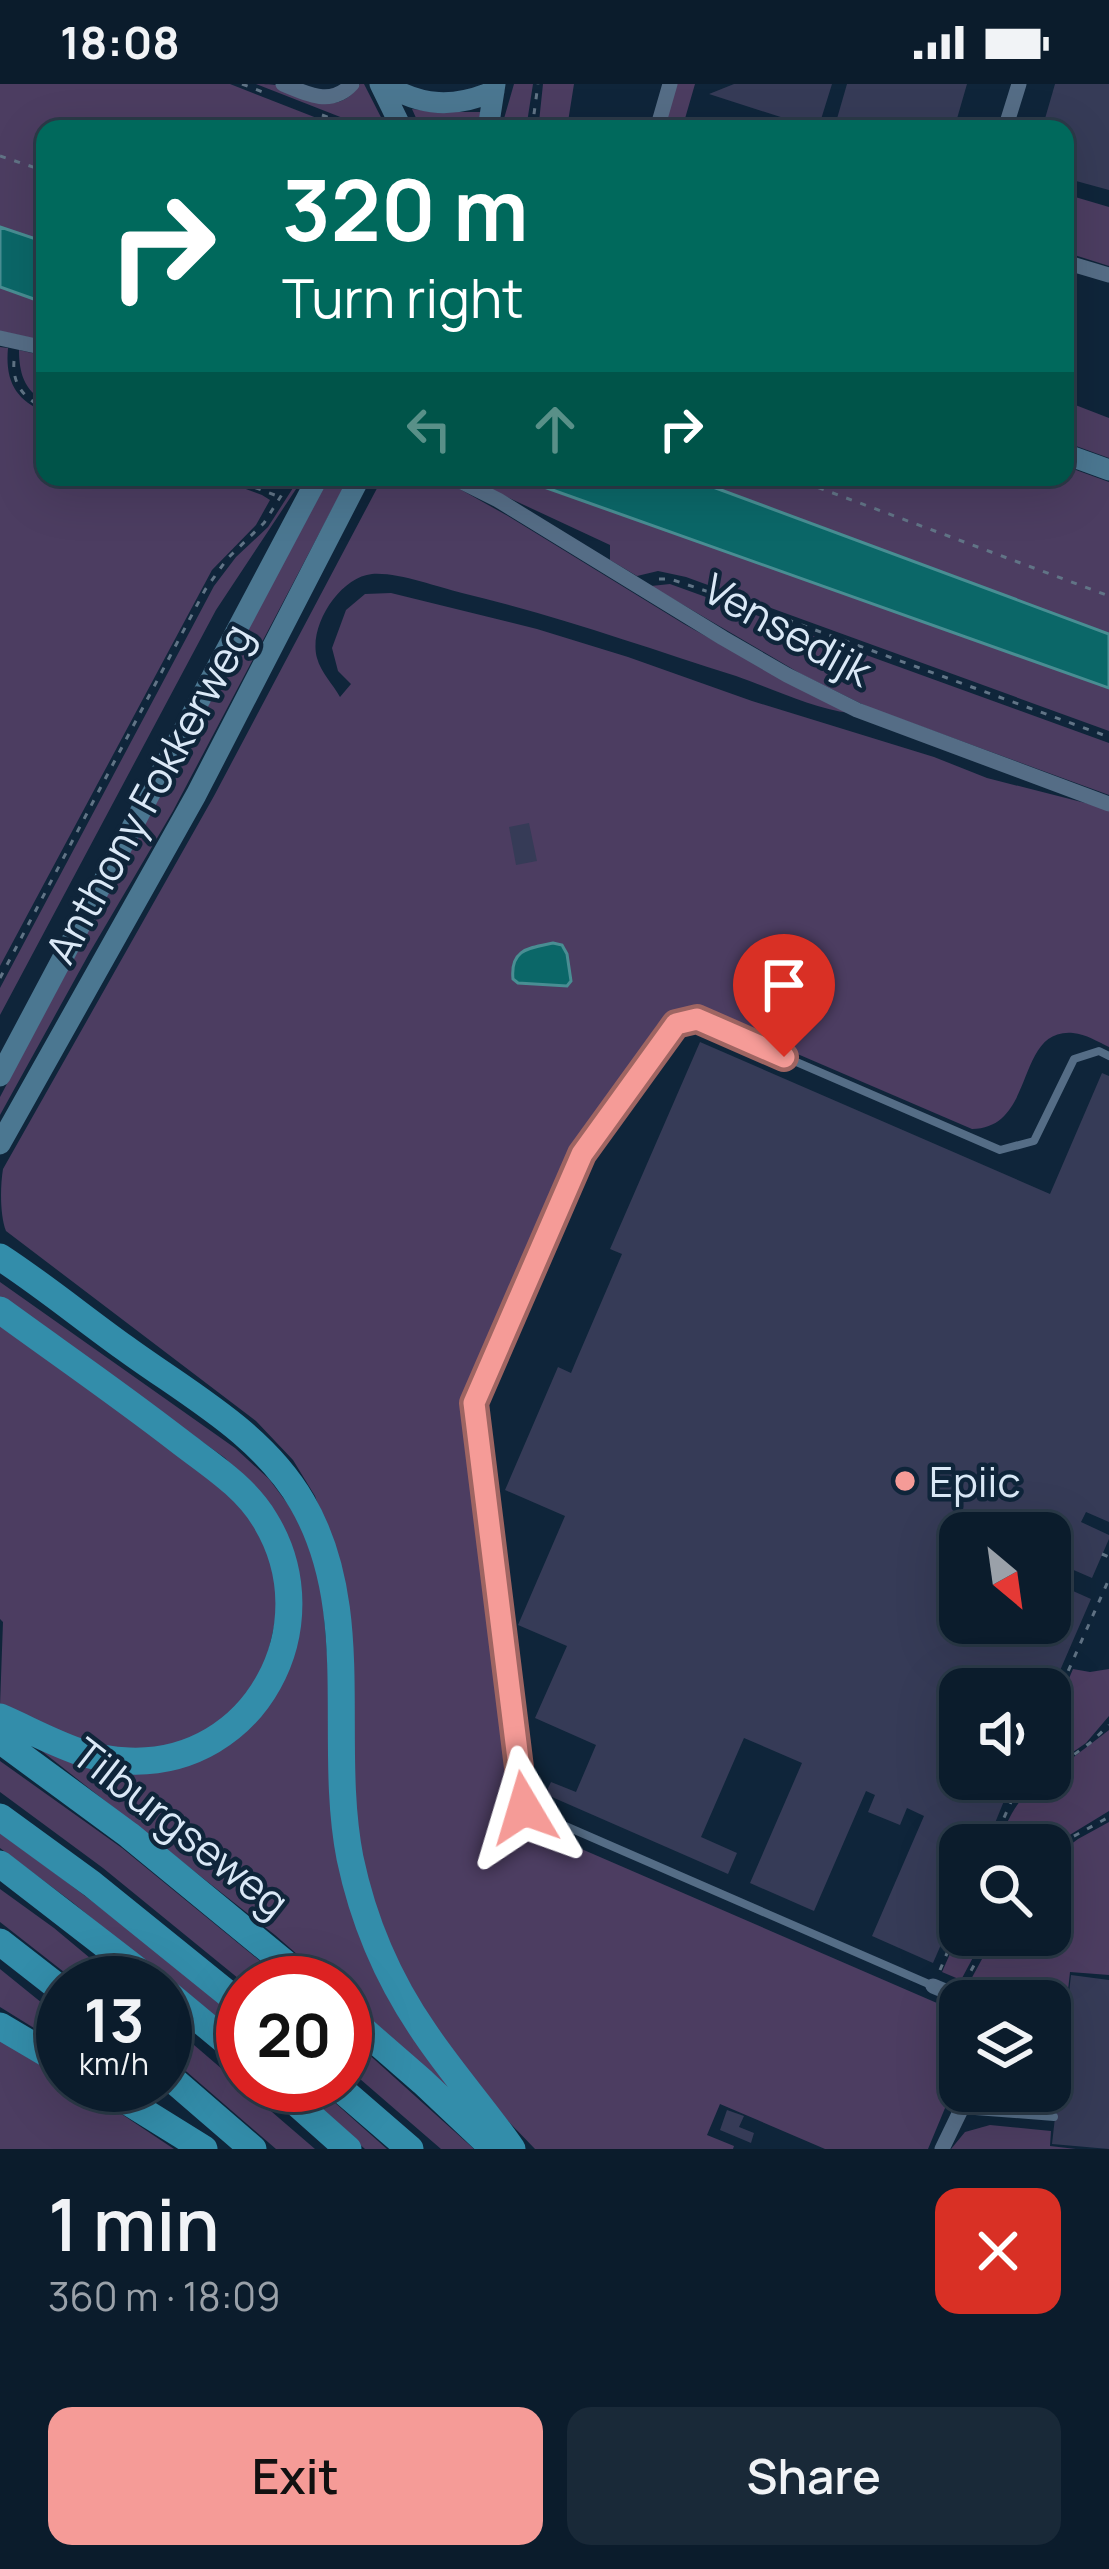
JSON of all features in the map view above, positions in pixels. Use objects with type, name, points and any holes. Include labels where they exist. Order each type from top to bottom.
[{"type":"highway","points":[[0,1257],[244,1434],[280,1470],[303,1504],[328,1560],[336,1596],[342,1796],[351,1862],[368,1918],[392,1976],[424,2032],[512,2149]]},
{"type":"highway","points":[[0,1310],[239,1488],[267,1523],[278,1546],[290,1610],[283,1652],[263,1692],[233,1725],[184,1753],[131,1762],[99,1757],[61,1746],[0,1717]]},
{"type":"highway","name":"Tilburgseweg","points":[[0,1740],[129,1835],[276,1956]]},
{"type":"highway","points":[[0,1817],[216,1984]]},
{"type":"highway","points":[[0,1864],[119,1956]]},
{"type":"highway","points":[[0,1942],[36,1970]]},
{"type":"highway","points":[[192,2014],[216,2034]]},
{"type":"highway","points":[[0,2026],[36,2047]]},
{"type":"highway","points":[[372,2038],[494,2149]]},
{"type":"highway","points":[[192,2096],[253,2149]]},
{"type":"highway","points":[[144,2112],[204,2149]]},
{"type":"highway","points":[[306,2112],[348,2149]]},
{"type":"highway","points":[[367,2112],[410,2149]]},
{"type":"main road","points":[[383,84],[433,104],[465,101],[495,87]]},
{"type":"main road","points":[[383,84],[398,120]]},
{"type":"main road","points":[[490,120],[495,87]]},
{"type":"main road","points":[[1074,457],[1109,470]]},
{"type":"main road","name":"Anthony Fokkerweg","points":[[0,1076],[313,486]]},
{"type":"main road","name":"Anthony Fokkerweg","points":[[0,1144],[196,795],[355,486]]},
{"type":"street","points":[[292,86],[331,98],[352,84]]},
{"type":"street","points":[[660,120],[670,84]]},
{"type":"street","points":[[1009,120],[1019,84]]},
{"type":"street","points":[[1074,265],[1109,275]]},
{"type":"street","name":"Vensedijk","points":[[470,486],[787,675],[857,710],[1109,804]]},
{"type":"street","points":[[933,1986],[939,1988]]},
{"type":"street","points":[[942,2149],[961,2112]]},
{"type":"lane","points":[[933,1986],[524,1808],[474,1403],[582,1154],[676,1024],[697,1019],[1000,1150],[1034,1141],[1074,1059],[1099,1051],[1109,1056]]},
{"type":"lane","points":[[988,2112],[1054,2117]]},
{"type":"path","points":[[533,120],[538,84]]},
{"type":"path","points":[[0,156],[36,168]]},
{"type":"path","points":[[7,340],[16,384],[36,402]]},
{"type":"path","points":[[251,486],[280,497]]},
{"type":"path","name":"Anthony Fokkerweg","points":[[0,978],[206,590],[227,559],[264,523],[287,486]]},
{"type":"path","points":[[814,486],[1109,596]]},
{"type":"path","points":[[635,584],[670,579],[1109,737]]},
{"type":"path","points":[[1102,1554],[1109,1557]]},
{"type":"path","points":[[1070,1668],[1109,1579]]},
{"type":"path","points":[[1071,1755],[1109,1725]]},
{"type":"path","points":[[1071,1838],[1109,1817]]},
{"type":"path","points":[[933,1986],[946,1956]]},
{"type":"shaded area","points":[[0,84],[230,84],[322,120],[36,120],[36,239],[0,227]]},
{"type":"shaded area","points":[[256,84],[276,85],[331,103],[364,84],[382,120],[348,120]]},
{"type":"shaded area","points":[[514,84],[533,84],[527,120],[504,120]]},
{"type":"shaded area","points":[[543,84],[574,84],[568,120],[539,120]]},
{"type":"shaded area","points":[[676,84],[695,84],[685,120],[666,120]]},
{"type":"shaded area","points":[[412,109],[481,112],[480,120],[417,120]]},
{"type":"shaded area","points":[[1074,197],[1109,207],[1109,266],[1074,255]]},
{"type":"shaded area","points":[[0,227],[36,239],[36,300],[0,287]]},
{"type":"shaded area","points":[[0,287],[36,300],[36,339],[0,331]]},
{"type":"shaded area","points":[[0,347],[8,348],[14,388],[36,407],[36,486],[238,486],[270,500],[256,525],[212,570],[0,966]]},
{"type":"shaded area","points":[[19,350],[36,354],[36,395],[24,380]]},
{"type":"shaded area","points":[[1074,404],[1109,418],[1109,458],[1074,445]]},
{"type":"shaded area","points":[[1074,469],[1109,482],[1109,634],[710,486],[1074,486]]},
{"type":"shaded area","points":[[298,486],[216,610],[0,1015],[0,988],[214,586]]},
{"type":"shaded area","points":[[324,486],[344,486],[173,811],[0,1115],[0,1097]]},
{"type":"shaded area","points":[[378,486],[454,486],[684,624],[850,713],[807,703],[566,621],[382,574],[360,577],[338,593],[317,632],[319,663],[340,697],[351,684],[338,671],[332,648],[346,610],[365,594],[391,593],[537,629],[987,778],[1109,809],[1109,1047],[1073,1033],[1054,1036],[1041,1046],[1007,1113],[993,1124],[972,1129],[702,1013],[683,1011],[667,1017],[657,1025],[574,1150],[466,1405],[521,1816],[533,1828],[939,2004],[939,2112],[943,2112],[928,2149],[825,2149],[720,2104],[707,2135],[733,2149],[535,2149],[480,2092],[411,1998],[357,1858],[337,1560],[315,1496],[293,1460],[256,1421],[6,1231],[3,1169],[214,796]]},
{"type":"shaded area","points":[[483,486],[541,486],[1109,688],[1109,731],[686,577],[658,571],[637,576],[610,560],[610,545]]},
{"type":"shaded area","points":[[541,486],[710,486],[1109,634],[1109,688]]},
{"type":"shaded area","points":[[670,584],[1109,743],[1109,795],[868,707],[801,674],[651,586]]},
{"type":"shaded area","points":[[553,943],[562,945],[567,954],[571,981],[567,986],[513,979],[518,956]]},
{"type":"shaded area","points":[[0,1282],[235,1448],[269,1479],[293,1511],[320,1563],[343,1860],[485,2121],[372,2020],[372,1956],[299,1956],[24,1737],[75,1756],[206,1751],[292,1640],[254,1490],[225,1458],[0,1297]]},
{"type":"shaded area","points":[[0,1324],[199,1462],[253,1517],[282,1592],[261,1683],[208,1734],[140,1754],[80,1745],[0,1705]]},
{"type":"shaded area","points":[[1073,1669],[1109,1669],[1109,1716],[1071,1753]]},
{"type":"shaded area","points":[[1109,1730],[1109,1811],[1071,1834],[1071,1824],[1007,1824],[1021,1800],[1071,1800],[1071,1759]]},
{"type":"shaded area","points":[[0,1761],[122,1848],[254,1956],[216,1956],[216,1960],[0,1792]]},
{"type":"shaded area","points":[[1109,1822],[1109,1975],[1070,1972],[1069,1980],[971,1980],[984,1956],[1071,1956],[1071,1844]]},
{"type":"shaded area","points":[[0,1833],[162,1956],[138,1956],[0,1848]]},
{"type":"shaded area","points":[[0,1889],[88,1956],[43,1956],[0,1922]]},
{"type":"shaded area","points":[[949,1956],[974,1956],[961,1980],[942,1972]]},
{"type":"shaded area","points":[[0,1969],[36,1998],[36,2029],[0,2007]]},
{"type":"shaded area","points":[[192,1980],[216,2000],[216,2020],[192,2000]]},
{"type":"shaded area","points":[[0,2034],[36,2057],[36,2112],[118,2112],[174,2149],[0,2149]]},
{"type":"shaded area","points":[[192,2043],[216,2064],[216,2097],[192,2076]]},
{"type":"shaded area","points":[[372,2057],[474,2149],[441,2149],[372,2089]]},
{"type":"shaded area","points":[[233,2112],[272,2112],[315,2149],[276,2149]]},
{"type":"shaded area","points":[[323,2112],[345,2112],[387,2149],[365,2149]]},
{"type":"shaded area","points":[[990,2125],[1051,2131],[1050,2146],[1076,2149],[951,2149],[965,2132]]},
{"type":"building","points":[[734,84],[832,84],[821,120],[790,120],[709,94]]},
{"type":"building","points":[[847,84],[967,84],[957,120],[837,120]]},
{"type":"building","points":[[1055,84],[1109,84],[1109,190],[1074,180],[1074,120],[1045,120]]},
{"type":"building","points":[[529,823],[537,861],[516,865],[509,827]]},
{"type":"building","points":[[700,1042],[1050,1194],[1102,1073],[1109,1076],[1109,1522],[1086,1512],[1081,1522],[1109,1539],[1092,1578],[1071,1569],[1071,1512],[939,1512],[939,1644],[1071,1644],[1071,1590],[1091,1599],[1061,1668],[939,1668],[939,1800],[1004,1800],[995,1824],[939,1824],[939,1949],[933,1963],[872,1936],[924,1816],[907,1808],[900,1825],[868,1812],[875,1795],[866,1791],[814,1911],[750,1883],[802,1763],[744,1738],[701,1837],[737,1853],[728,1874],[545,1794],[551,1782],[576,1792],[596,1745],[535,1718],[567,1646],[518,1625],[565,1516],[505,1490],[558,1367],[571,1373],[622,1254],[610,1249]]},
{"type":"building","points":[[1071,1975],[1109,1980],[1109,2149],[1052,2144],[1056,2112],[1071,2112]]},
{"type":"building","points":[[727,2110],[744,2116],[739,2127],[754,2133],[751,2143],[720,2130]]},
{"type":"place","name":"Epiic","points":[[905,1481]]},
{"type":"route","points":[[524,1808],[474,1403],[582,1154],[676,1024],[697,1019],[784,1057]]}]
